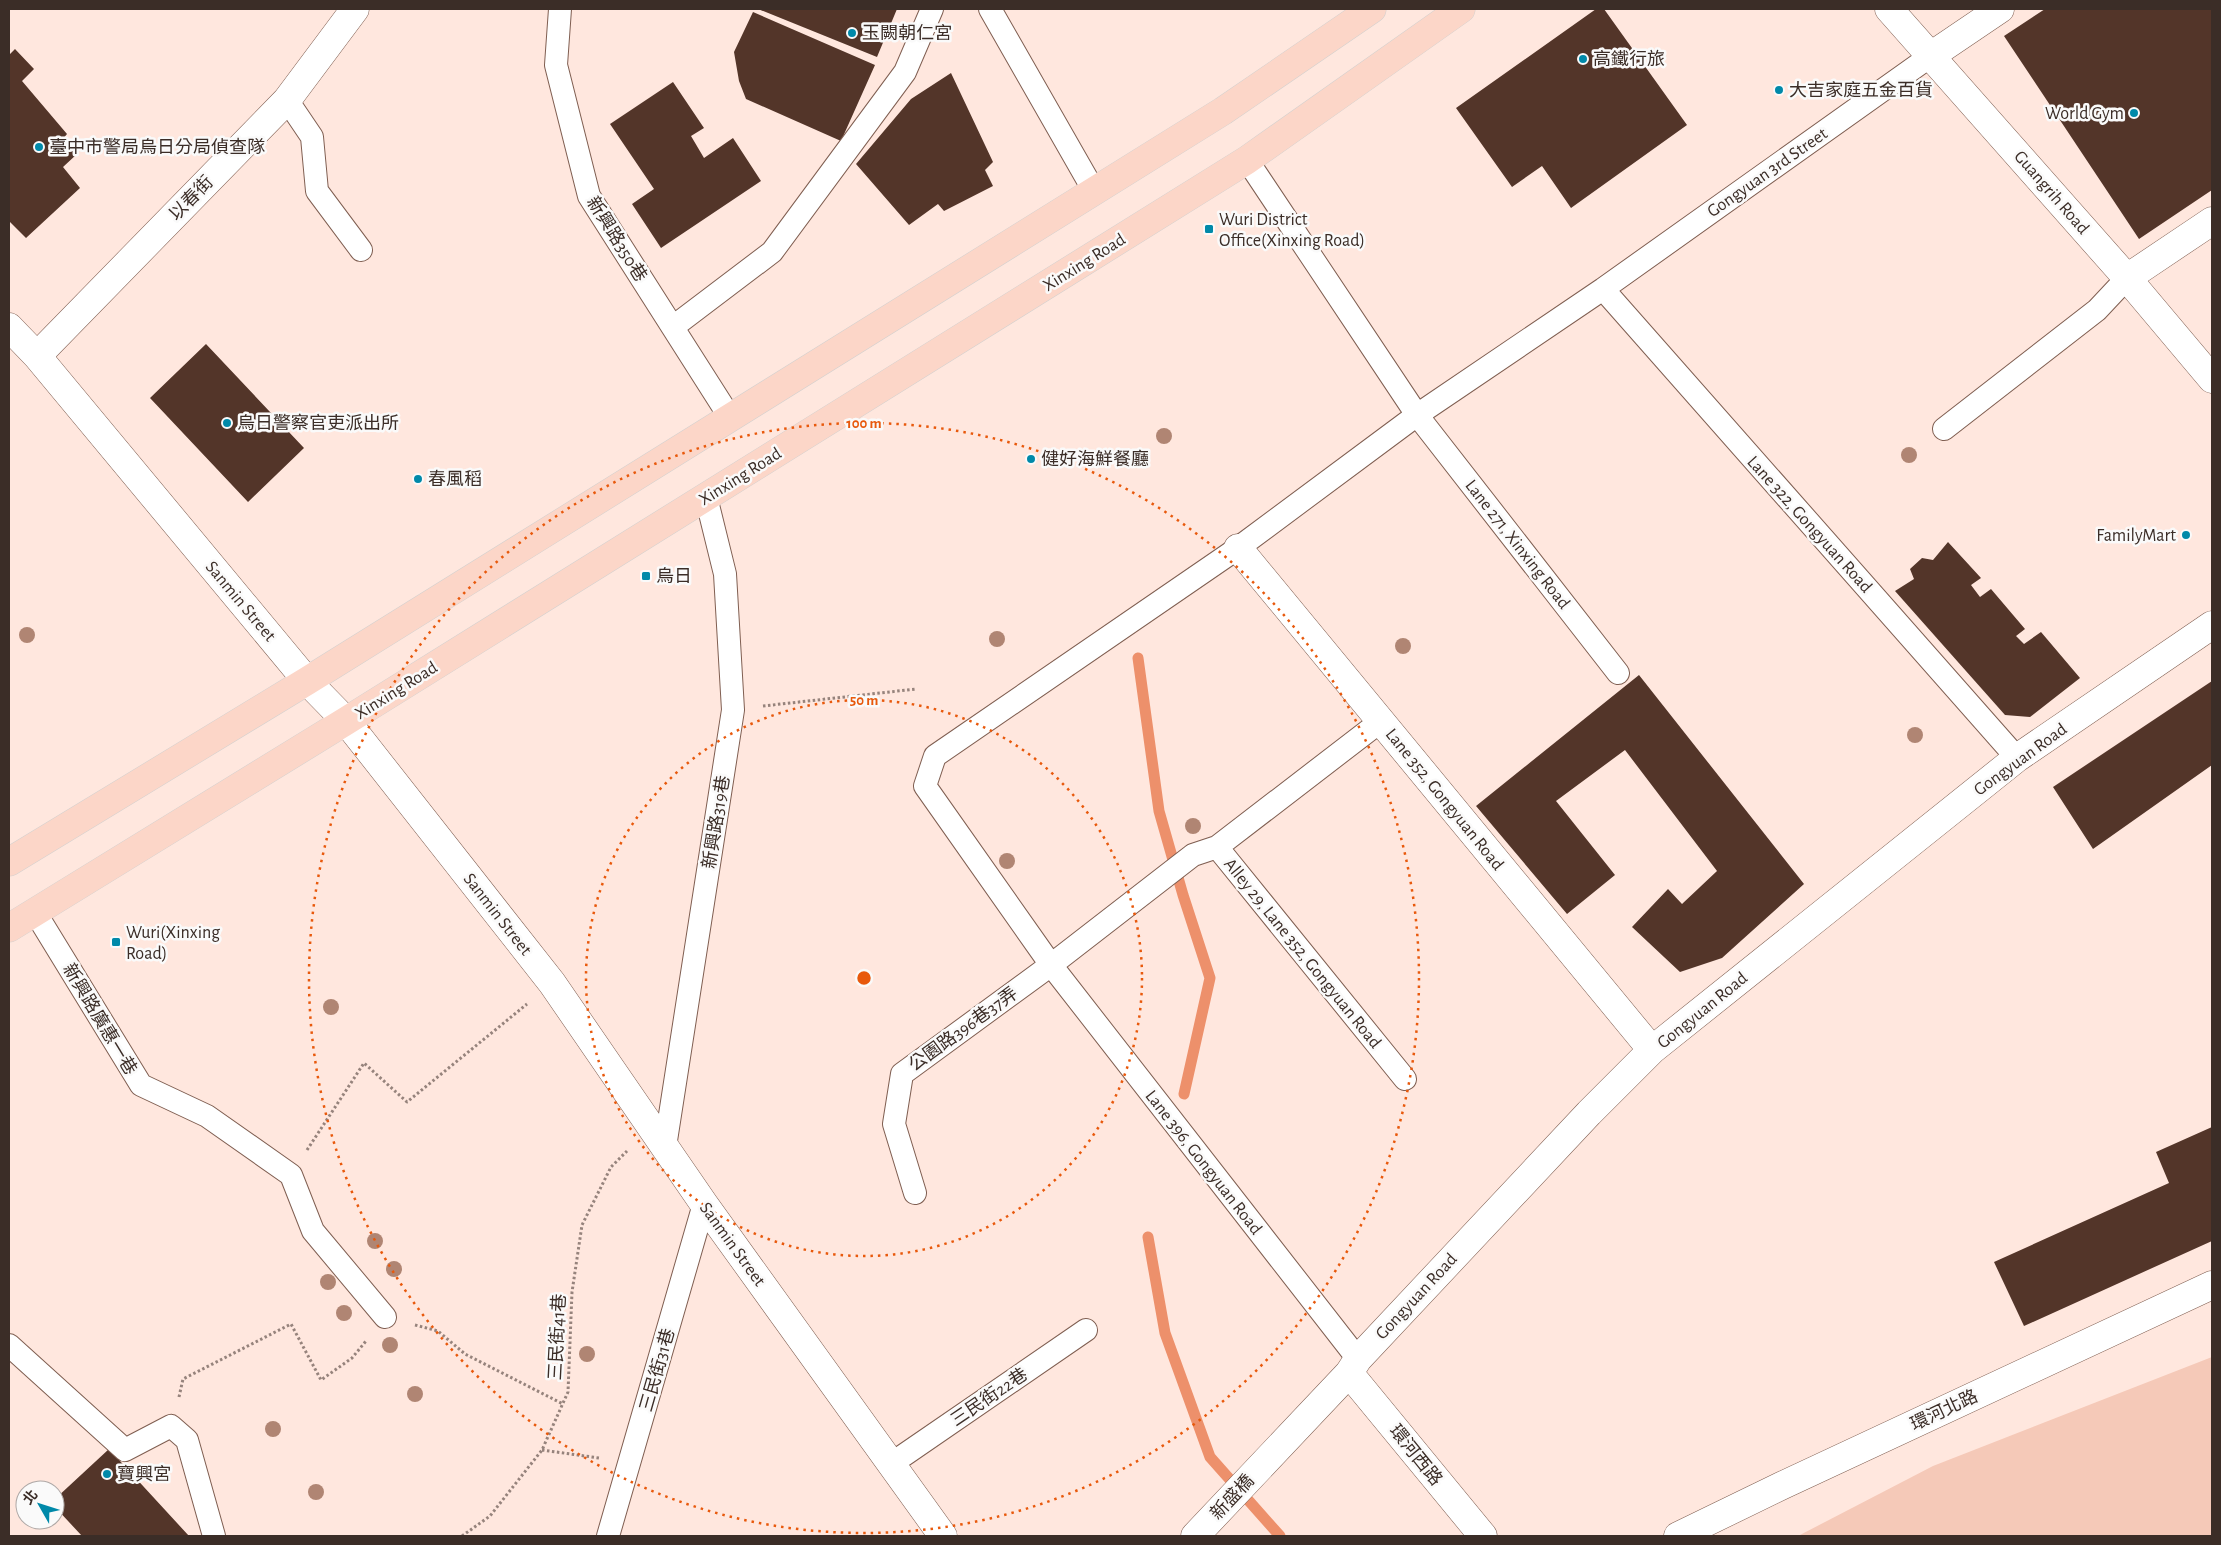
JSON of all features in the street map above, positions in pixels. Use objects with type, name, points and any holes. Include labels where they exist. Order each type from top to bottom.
[{"type":"main road","points":[[9,862],[308,681],[731,419],[1223,111],[1372,9]]},
{"type":"main road","name":"Xinxing Road","points":[[9,928],[346,721],[1247,160],[1461,9]]},
{"type":"street","name":"以春街","points":[[37,356],[287,100],[355,9]]},
{"type":"street","name":"Guangrih Road","points":[[1889,9],[1932,55],[2127,278],[2212,379]]},
{"type":"street","points":[[1932,55],[2000,9]]},
{"type":"street","points":[[2127,278],[2212,221]]},
{"type":"street","name":"Sanmin Street","points":[[9,327],[37,356],[308,681],[346,721],[552,983],[704,1204],[943,1536]]},
{"type":"street","name":"Lane 352, Gongyuan Road","points":[[1238,548],[1652,1050]]},
{"type":"street","name":"Gongyuan Road","points":[[1258,1469],[1590,1113],[1652,1050],[2017,758],[2212,624]]},
{"type":"street","name":"環河北路","points":[[1678,1536],[2212,1285]]},
{"type":"street","name":"環河西路","points":[[1354,1366],[1483,1536]]},
{"type":"street","name":"新盛橋","points":[[1200,1530],[1258,1469]]},
{"type":"lane","name":"新興路350巷","points":[[560,9],[556,65],[589,196],[731,419]]},
{"type":"lane","points":[[673,327],[772,252],[905,72],[932,9]]},
{"type":"lane","points":[[990,9],[1094,191]]},
{"type":"lane","name":"Gongyuan 3rd Street","points":[[1417,415],[1602,289],[1932,55]]},
{"type":"lane","points":[[287,100],[312,137],[317,191],[361,250]]},
{"type":"lane","name":"Lane 271, Xinxing Road","points":[[1247,160],[1417,415],[1618,672]]},
{"type":"lane","points":[[1944,429],[2096,310],[2127,278]]},
{"type":"lane","name":"Lane 322, Gongyuan Road","points":[[1602,289],[2017,758]]},
{"type":"lane","points":[[1238,548],[1417,415]]},
{"type":"lane","name":"新興路319巷","points":[[658,1136],[733,710],[726,574],[706,497]]},
{"type":"lane","name":"Lane 396, Gongyuan Road","points":[[1238,548],[935,756],[925,786],[1051,965],[1354,1366]]},
{"type":"lane","name":"Alley 29, Lane 352, Gongyuan Road","points":[[1381,721],[1217,847],[1405,1080]]},
{"type":"lane","name":"公園路396巷37弄","points":[[915,1193],[894,1124],[902,1074],[1051,965],[1193,855],[1217,847]]},
{"type":"lane","name":"新興路廣惠一巷","points":[[35,912],[141,1085],[206,1116],[291,1175]]},
{"type":"lane","points":[[291,1175],[313,1231],[385,1317]]},
{"type":"lane","name":"三民街31巷","points":[[608,1536],[704,1204]]},
{"type":"lane","name":"三民街22巷","points":[[891,1464],[1086,1330]]},
{"type":"lane","points":[[9,1345],[124,1450],[172,1426],[187,1440],[214,1536]]},
{"type":"path","points":[[733,710],[916,689]]},
{"type":"path","points":[[291,1175],[364,1063],[407,1102],[552,983]]},
{"type":"path","name":"三民街41巷","points":[[462,1536],[490,1516],[542,1450],[568,1392],[572,1292],[582,1225],[611,1167],[658,1136]]},
{"type":"path","points":[[172,1426],[183,1379],[291,1324],[321,1380],[352,1358],[385,1317],[438,1332],[465,1354],[563,1404]]},
{"type":"path","points":[[542,1450],[630,1462]]},
{"type":"shaded area","points":[[2212,1357],[2212,1536],[1798,1536],[1933,1466]]},
{"type":"building","name":"玉闕朝仁宮","points":[[758,9],[897,9],[877,57]]},
{"type":"building","name":"高鐵行旅","points":[[1596,9],[1604,9],[1687,125],[1571,208],[1542,166],[1512,187],[1456,108]]},
{"type":"building","name":"World Gym","points":[[2045,9],[2212,9],[2212,190],[2139,239],[2004,36]]},
{"type":"building","points":[[753,12],[875,65],[841,141],[746,99],[739,81],[734,52]]},
{"type":"building","name":"臺中市警局烏日分局偵查隊","points":[[15,49],[34,69],[22,81],[67,134],[62,140],[77,154],[63,167],[80,188],[26,238],[9,221],[9,55]]},
{"type":"building","points":[[951,73],[993,162],[985,170],[993,186],[944,211],[938,204],[909,225],[856,164],[911,99]]},
{"type":"building","points":[[673,82],[704,128],[691,136],[704,158],[733,138],[761,181],[661,248],[632,204],[654,189],[610,124]]},
{"type":"building","name":"烏日警察官吏派出所","points":[[206,344],[304,448],[248,502],[150,398]]},
{"type":"building","points":[[1948,542],[1981,578],[1971,585],[1980,597],[1991,589],[2025,629],[2016,636],[2024,644],[2041,632],[2080,678],[2030,717],[2005,715],[1895,591],[1914,579],[1910,569],[1922,558],[1933,560]]},
{"type":"building","points":[[1639,675],[1804,884],[1722,958],[1680,972],[1632,927],[1668,889],[1682,904],[1717,871],[1625,750],[1556,801],[1615,875],[1567,914],[1476,806]]},
{"type":"building","points":[[2212,681],[2212,765],[2093,849],[2053,787]]},
{"type":"building","points":[[2212,1127],[2212,1241],[2024,1326],[1994,1262],[2169,1183],[2156,1152]]},
{"type":"building","name":"寶興宮","points":[[109,1449],[189,1536],[82,1536],[65,1518],[65,1490]]},
{"type":"waterway","points":[[1138,658],[1159,811],[1183,895],[1210,978],[1184,1094]]},
{"type":"waterway","points":[[1148,1237],[1165,1333],[1210,1457],[1280,1536]]},
{"type":"place","name":"玉闕朝仁宮","points":[[852,33]]},
{"type":"place","name":"高鐵行旅","points":[[1583,59]]},
{"type":"place","name":"大吉家庭五金百貨","points":[[1779,90]]},
{"type":"place","name":"World Gym","points":[[2134,113]]},
{"type":"place","name":"臺中市警局烏日分局偵查隊","points":[[39,147]]},
{"type":"place","name":"Wuri District Office(Xinxing Road)","points":[[1209,229]]},
{"type":"place","name":"烏日警察官吏派出所","points":[[227,423]]},
{"type":"place","name":"健好海鮮餐廳","points":[[1031,459]]},
{"type":"place","name":"春風稻","points":[[418,479]]},
{"type":"place","name":"FamilyMart","points":[[2186,535]]},
{"type":"place","name":"烏日","points":[[646,576]]},
{"type":"place","name":"Wuri(Xinxing Road)","points":[[116,942]]},
{"type":"place","name":"寶興宮","points":[[107,1474]]}]
